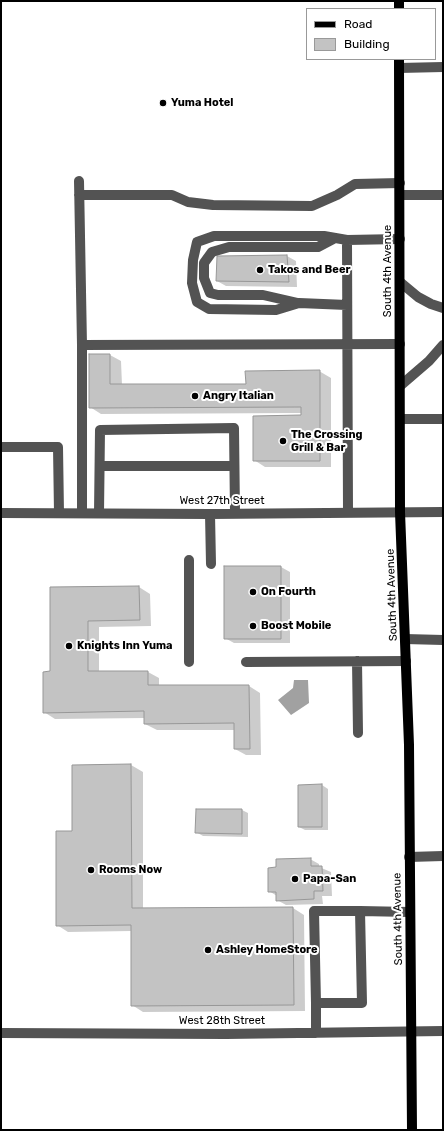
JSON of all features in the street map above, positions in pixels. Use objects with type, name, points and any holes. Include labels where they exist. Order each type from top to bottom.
[{"type":"main road","name":"South 4th Avenue","points":[[399,63],[400,512],[409,745],[412,1130]]},
{"type":"street","points":[[399,63],[443,67]]},
{"type":"street","points":[[79,181],[82,345],[82,513]]},
{"type":"street","points":[[79,195],[172,195],[188,202],[213,205],[312,206],[337,195],[355,184],[400,183]]},
{"type":"street","points":[[400,195],[443,195]]},
{"type":"street","points":[[299,303],[276,310],[209,309],[197,302],[192,283],[193,260],[197,242],[214,236],[324,236],[346,240],[400,239]]},
{"type":"street","points":[[335,238],[318,247],[230,247],[212,252],[204,263],[204,278],[210,293],[218,295],[263,295],[299,303],[347,305]]},
{"type":"street","points":[[346,240],[348,512]]},
{"type":"street","points":[[400,282],[418,297],[443,308]]},
{"type":"street","points":[[82,345],[400,344]]},
{"type":"street","points":[[400,386],[429,361],[443,345]]},
{"type":"street","points":[[400,419],[443,419]]},
{"type":"street","points":[[99,513],[100,430],[234,428],[234,514]]},
{"type":"street","points":[[1,447],[58,447],[59,513]]},
{"type":"street","points":[[100,466],[234,466]]},
{"type":"street","name":"West 27th Street","points":[[1,513],[234,514],[443,512]]},
{"type":"street","points":[[210,514],[211,564]]},
{"type":"street","points":[[188,560],[188,662]]},
{"type":"street","points":[[405,639],[443,640]]},
{"type":"street","points":[[357,661],[358,733]]},
{"type":"street","points":[[246,662],[406,661]]},
{"type":"street","points":[[409,857],[443,856]]},
{"type":"street","points":[[316,1033],[314,911],[410,912]]},
{"type":"street","points":[[316,1002],[362,1002],[360,911]]},
{"type":"street","name":"West 28th Street","points":[[1,1033],[443,1032]]},
{"type":"shaded area","points":[[294,680],[308,680],[309,703],[291,715],[278,700],[293,688]]},
{"type":"building","points":[[287,255],[289,282],[216,281],[217,256]]},
{"type":"building","points":[[89,354],[110,354],[110,384],[246,384],[245,371],[320,370],[320,461],[253,461],[253,416],[301,415],[301,407],[89,408]]},
{"type":"building","points":[[224,566],[281,566],[281,639],[224,639]]},
{"type":"building","name":"Knights Inn Yuma","points":[[139,586],[140,620],[88,621],[88,671],[148,671],[148,685],[249,685],[250,749],[234,749],[234,723],[144,724],[144,711],[43,713],[43,672],[50,671],[50,587]]},
{"type":"building","points":[[131,764],[132,908],[293,907],[294,1005],[131,1006],[131,925],[56,926],[56,831],[72,831],[72,765]]},
{"type":"building","points":[[322,784],[322,827],[298,827],[298,785]]},
{"type":"building","points":[[196,809],[242,809],[242,834],[195,833]]},
{"type":"building","name":"Papa-San","points":[[311,858],[311,866],[322,866],[323,891],[314,891],[314,899],[276,901],[276,892],[268,892],[268,868],[276,867],[276,859]]},
{"type":"place","name":"Yuma Hotel","points":[[163,103]]},
{"type":"place","name":"Takos and Beer","points":[[260,270]]},
{"type":"place","name":"Angry Italian","points":[[195,396]]},
{"type":"place","name":"The Crossing Grill & Bar","points":[[283,441]]},
{"type":"place","name":"On Fourth","points":[[253,592]]},
{"type":"place","name":"Boost Mobile","points":[[253,626]]},
{"type":"place","name":"Knights Inn Yuma","points":[[69,646]]},
{"type":"place","name":"Rooms Now","points":[[91,870]]},
{"type":"place","name":"Papa-San","points":[[295,879]]},
{"type":"place","name":"Ashley HomeStore","points":[[208,950]]}]
